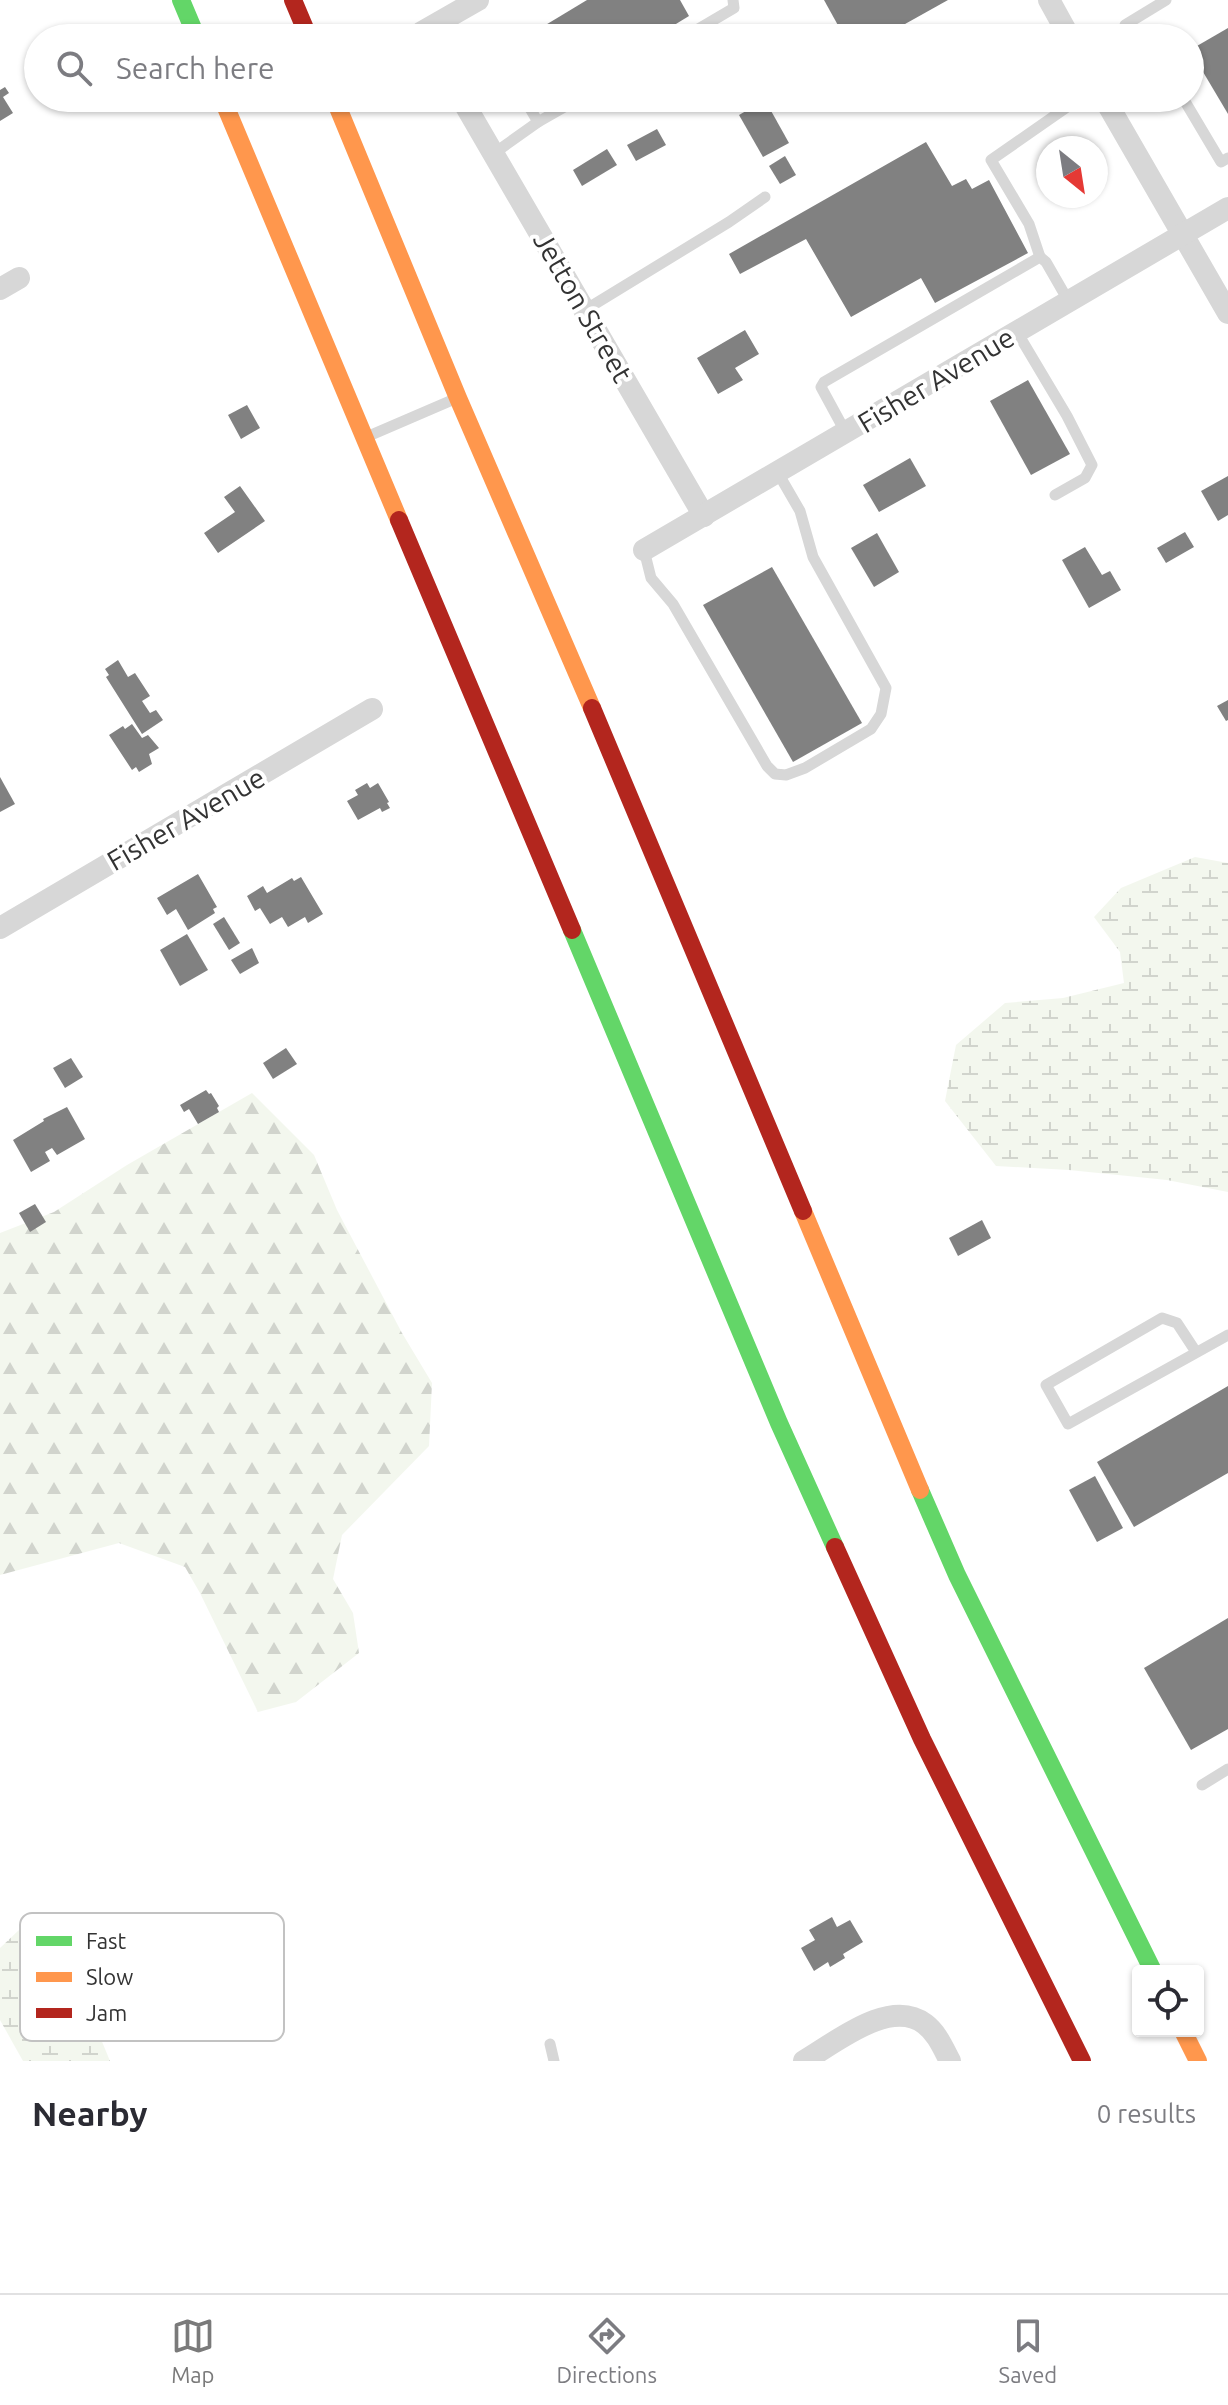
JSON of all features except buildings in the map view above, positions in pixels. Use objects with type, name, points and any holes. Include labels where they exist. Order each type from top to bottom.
[{"type":"highway","points":[[181,0],[191,24]]},
{"type":"highway","points":[[293,0],[304,24]]},
{"type":"highway","points":[[306,0],[309,24]]},
{"type":"highway","points":[[228,112],[779,1423],[928,1752],[1082,2061]]},
{"type":"highway","points":[[340,112],[945,1548],[1150,1965]]},
{"type":"highway","points":[[1186,2037],[1198,2061]]},
{"type":"street","points":[[436,24],[478,0]]},
{"type":"street","points":[[1049,0],[1062,24]]},
{"type":"street","name":"Jetton Street","points":[[469,112],[704,516]]},
{"type":"street","points":[[1118,112],[1182,235],[1228,313]]},
{"type":"street","name":"Fisher Avenue","points":[[644,550],[1228,208]]},
{"type":"street","name":"Fisher Avenue","points":[[0,928],[372,709]]},
{"type":"street","points":[[804,2061],[886,2016],[907,2015],[924,2023],[936,2035],[950,2061]]},
{"type":"lane","points":[[707,24],[734,8],[733,0]]},
{"type":"lane","points":[[1127,24],[1166,0]]},
{"type":"lane","points":[[532,112],[538,122]]},
{"type":"lane","points":[[493,154],[556,112]]},
{"type":"lane","points":[[1060,112],[991,160],[1029,224],[1040,257],[1069,302]]},
{"type":"lane","points":[[1191,112],[1221,162],[1228,158]]},
{"type":"lane","points":[[585,310],[765,197]]},
{"type":"lane","points":[[846,433],[821,387],[824,382],[1040,257]]},
{"type":"lane","points":[[1017,332],[1092,465],[1085,478],[1055,495]]},
{"type":"lane","points":[[365,438],[458,398]]},
{"type":"lane","points":[[644,550],[651,578],[673,604],[767,766],[775,774],[786,775],[805,768],[871,729],[881,714],[886,688],[813,557],[800,511],[778,473]]},
{"type":"lane","points":[[1196,1352],[1177,1323],[1162,1318],[1046,1385],[1068,1424],[1226,1336]]},
{"type":"lane","points":[[1202,1785],[1228,1769]]},
{"type":"lane","points":[[550,2044],[554,2061]]},
{"type":"green space","points":[[1195,857],[1228,863],[1228,1192],[1167,1180],[996,1166],[945,1101],[956,1045],[1005,1003],[1063,998],[1124,983],[1120,952],[1094,917],[1121,888]]},
{"type":"green space","points":[[252,1093],[314,1155],[337,1210],[432,1383],[429,1446],[342,1535],[333,1579],[353,1613],[359,1653],[296,1702],[258,1712],[185,1567],[119,1543],[0,1575],[0,1233],[54,1212],[127,1165]]},
{"type":"green space","points":[[20,1930],[20,2041],[102,2041],[110,2061],[23,2061],[0,2020],[0,1948]]},
{"type":"traffic: fast","points":[[181,0],[191,24]]},
{"type":"traffic: fast","points":[[572,930],[779,1423],[835,1547]]},
{"type":"traffic: fast","points":[[920,1490],[957,1575],[1150,1965]]},
{"type":"traffic: slow","points":[[228,112],[399,520]]},
{"type":"traffic: slow","points":[[340,112],[458,398],[592,708]]},
{"type":"traffic: slow","points":[[803,1211],[920,1490]]},
{"type":"traffic: slow","points":[[1186,2037],[1198,2061]]},
{"type":"traffic: jam","points":[[293,0],[303,24]]},
{"type":"traffic: jam","points":[[399,520],[572,930]]},
{"type":"traffic: jam","points":[[592,708],[803,1211]]},
{"type":"traffic: jam","points":[[835,1547],[922,1739],[1082,2061]]}]
